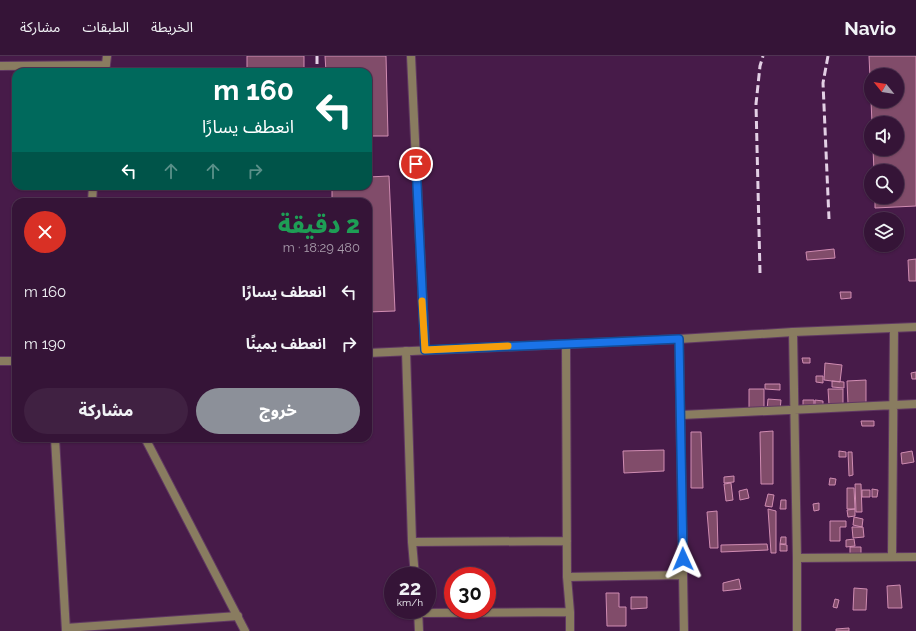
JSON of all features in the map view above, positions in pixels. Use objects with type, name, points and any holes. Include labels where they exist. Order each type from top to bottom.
[{"type":"street","points":[[106,68],[107,56]]},
{"type":"street","points":[[412,56],[425,350]]},
{"type":"street","points":[[0,66],[71,68]]},
{"type":"street","points":[[372,353],[916,327]]},
{"type":"street","points":[[892,557],[892,405],[894,329]]},
{"type":"street","points":[[793,332],[797,631]]},
{"type":"street","points":[[679,339],[684,631]]},
{"type":"street","points":[[566,344],[567,577],[570,631]]},
{"type":"street","points":[[406,351],[412,542],[414,567]]},
{"type":"street","points":[[0,361],[12,361]]},
{"type":"street","points":[[681,416],[916,404]]},
{"type":"street","points":[[55,442],[66,630],[238,616]]},
{"type":"street","points":[[147,442],[245,631]]},
{"type":"street","points":[[412,542],[567,541]]},
{"type":"street","points":[[797,558],[916,557]]},
{"type":"street","points":[[567,577],[683,575]]},
{"type":"street","points":[[436,611],[570,612]]},
{"type":"street","points":[[418,619],[419,631]]},
{"type":"building","points":[[247,56],[304,56],[304,68],[247,68]]},
{"type":"building","points":[[325,56],[386,56],[388,136],[372,136],[372,68],[326,68]]},
{"type":"building","points":[[869,56],[916,56],[916,206],[875,208],[875,204],[904,204],[904,164],[874,164],[873,156],[904,156],[904,116],[872,116],[871,108],[904,108],[904,68],[870,68]]},
{"type":"building","points":[[389,176],[395,311],[372,312],[372,198],[332,198],[332,190],[372,190],[372,177]]},
{"type":"building","points":[[834,249],[835,258],[807,260],[806,252]]},
{"type":"building","points":[[916,259],[916,281],[909,281],[908,260]]},
{"type":"building","points":[[840,292],[851,292],[851,298],[841,299]]},
{"type":"building","points":[[802,358],[810,358],[810,363],[803,363]]},
{"type":"building","points":[[825,363],[842,365],[840,382],[824,380]]},
{"type":"building","points":[[916,372],[916,379],[912,379],[911,373]]},
{"type":"building","points":[[816,376],[823,376],[823,383],[816,382]]},
{"type":"building","points":[[866,380],[866,403],[848,404],[847,381]]},
{"type":"building","points":[[832,381],[844,382],[844,388],[832,387]]},
{"type":"building","points":[[765,384],[780,384],[780,390],[765,389]]},
{"type":"building","points":[[749,389],[764,389],[764,408],[749,409]]},
{"type":"building","points":[[828,389],[843,389],[843,404],[829,405]]},
{"type":"building","points":[[768,399],[781,400],[780,410],[767,410]]},
{"type":"building","points":[[803,400],[814,400],[814,408],[803,408]]},
{"type":"building","points":[[815,400],[823,401],[823,407],[815,407]]},
{"type":"building","points":[[861,421],[874,421],[874,426],[862,426]]},
{"type":"building","points":[[773,431],[773,484],[761,484],[760,432]]},
{"type":"building","points":[[691,432],[701,432],[703,488],[691,488]]},
{"type":"building","points":[[664,450],[664,471],[624,473],[623,451]]},
{"type":"building","points":[[839,451],[846,452],[846,457],[839,457]]},
{"type":"building","points":[[912,451],[914,462],[902,464],[901,453]]},
{"type":"building","points":[[848,452],[852,452],[853,475],[849,476]]},
{"type":"building","points":[[734,476],[734,482],[724,483],[724,477]]},
{"type":"building","points":[[830,478],[836,479],[835,485],[829,485]]},
{"type":"building","points":[[731,483],[733,500],[726,501],[724,484]]},
{"type":"building","points":[[855,484],[861,484],[862,512],[856,512]]},
{"type":"building","points":[[847,488],[854,488],[855,509],[847,509]]},
{"type":"building","points":[[747,489],[749,498],[740,500],[739,491]]},
{"type":"building","points":[[872,489],[878,490],[877,497],[872,497]]},
{"type":"building","points":[[862,490],[870,490],[870,497],[862,497]]},
{"type":"building","points":[[768,494],[774,495],[772,507],[765,506]]},
{"type":"building","points":[[781,500],[786,500],[786,509],[780,509]]},
{"type":"building","points":[[819,503],[819,510],[814,511],[813,504]]},
{"type":"building","points":[[768,509],[776,511],[776,553],[771,553]]},
{"type":"building","points":[[855,509],[855,516],[848,517],[847,510]]},
{"type":"building","points":[[717,511],[718,548],[710,548],[707,512]]},
{"type":"building","points":[[854,517],[863,519],[862,527],[853,525]]},
{"type":"building","points":[[830,521],[846,521],[846,527],[840,527],[840,541],[830,541]]},
{"type":"building","points":[[852,527],[863,527],[864,537],[853,538]]},
{"type":"building","points":[[781,537],[786,537],[786,544],[780,544]]},
{"type":"building","points":[[854,539],[855,546],[846,547],[846,540]]},
{"type":"building","points":[[767,544],[768,550],[721,552],[721,545]]},
{"type":"building","points":[[780,544],[787,545],[787,551],[780,551]]},
{"type":"building","points":[[850,547],[861,547],[861,558],[850,558]]},
{"type":"building","points":[[739,579],[741,589],[723,591],[723,583]]},
{"type":"building","points":[[900,585],[902,608],[888,608],[887,586]]},
{"type":"building","points":[[854,588],[867,589],[866,610],[853,610]]},
{"type":"building","points":[[606,593],[619,593],[619,607],[626,607],[626,626],[607,626]]},
{"type":"building","points":[[631,597],[647,597],[647,608],[631,609]]},
{"type":"building","points":[[835,599],[839,600],[837,608],[833,607]]},
{"type":"building","points":[[849,628],[849,631],[836,631],[836,629]]},
{"type":"railway","points":[[317,56],[317,68]]},
{"type":"railway","points":[[760,273],[756,104],[760,66],[763,56]]},
{"type":"railway","points":[[828,56],[823,83],[829,219]]},
{"type":"slow traffic","points":[[422,301],[425,350],[508,346]]},
{"type":"route","points":[[416,164],[425,350],[679,339],[683,559]]}]
